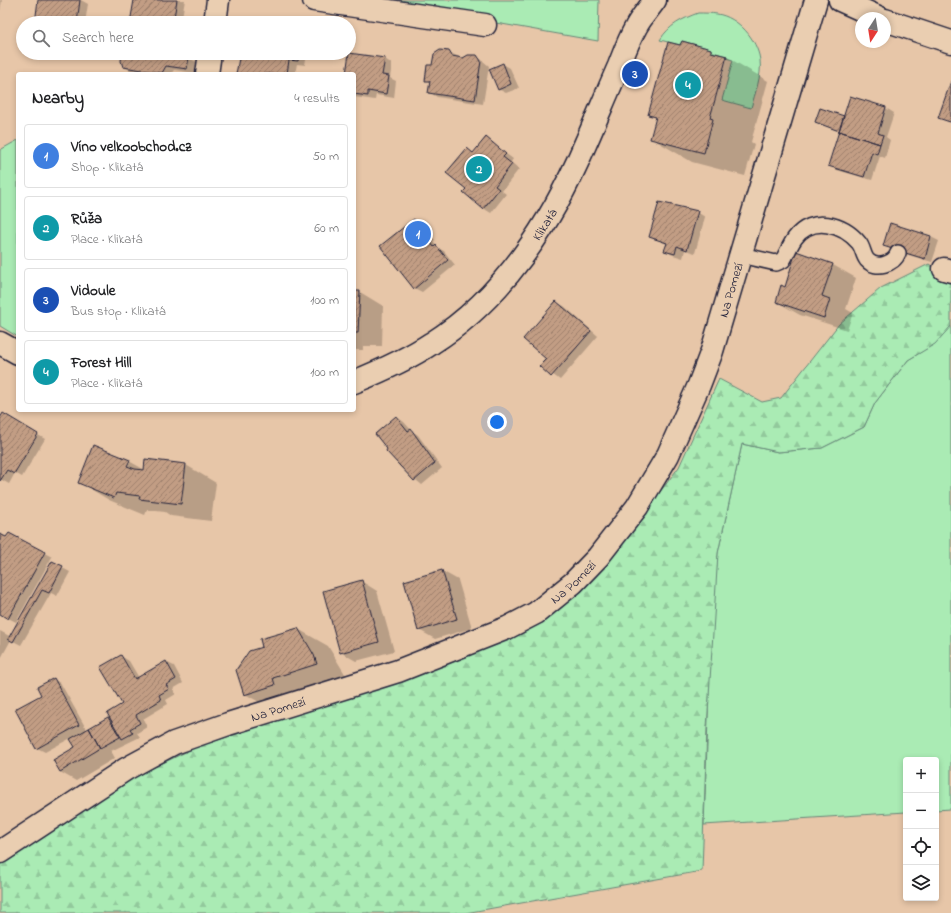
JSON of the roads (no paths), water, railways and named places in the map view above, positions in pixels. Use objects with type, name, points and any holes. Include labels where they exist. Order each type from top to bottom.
[{"type":"street","points":[[216,16],[218,0]]},
{"type":"street","points":[[314,0],[485,25]]},
{"type":"street","name":"Klikatá","points":[[356,381],[388,368],[411,356],[454,328],[474,311],[497,287],[544,225],[566,188],[636,26],[655,0]]},
{"type":"street","name":"Na Pomezí","points":[[0,852],[126,769],[174,743],[228,724],[398,671],[507,628],[536,613],[573,583],[598,557],[637,507],[668,455],[699,385],[712,351],[816,0]]},
{"type":"street","points":[[840,0],[867,12]]},
{"type":"street","points":[[891,22],[951,42]]},
{"type":"street","points":[[207,72],[209,60]]},
{"type":"lane","points":[[740,255],[776,263],[783,260],[795,237],[813,225],[823,223],[836,227],[847,233],[859,244],[868,261],[876,265],[887,264],[896,259],[898,253]]},
{"type":"place","name":"Vidoule","points":[[635,74]]},
{"type":"place","name":"Forest Hill","points":[[688,85]]},
{"type":"place","name":"Růža","points":[[479,169]]},
{"type":"place","name":"Víno velkoobchod.cz","points":[[418,234]]}]
